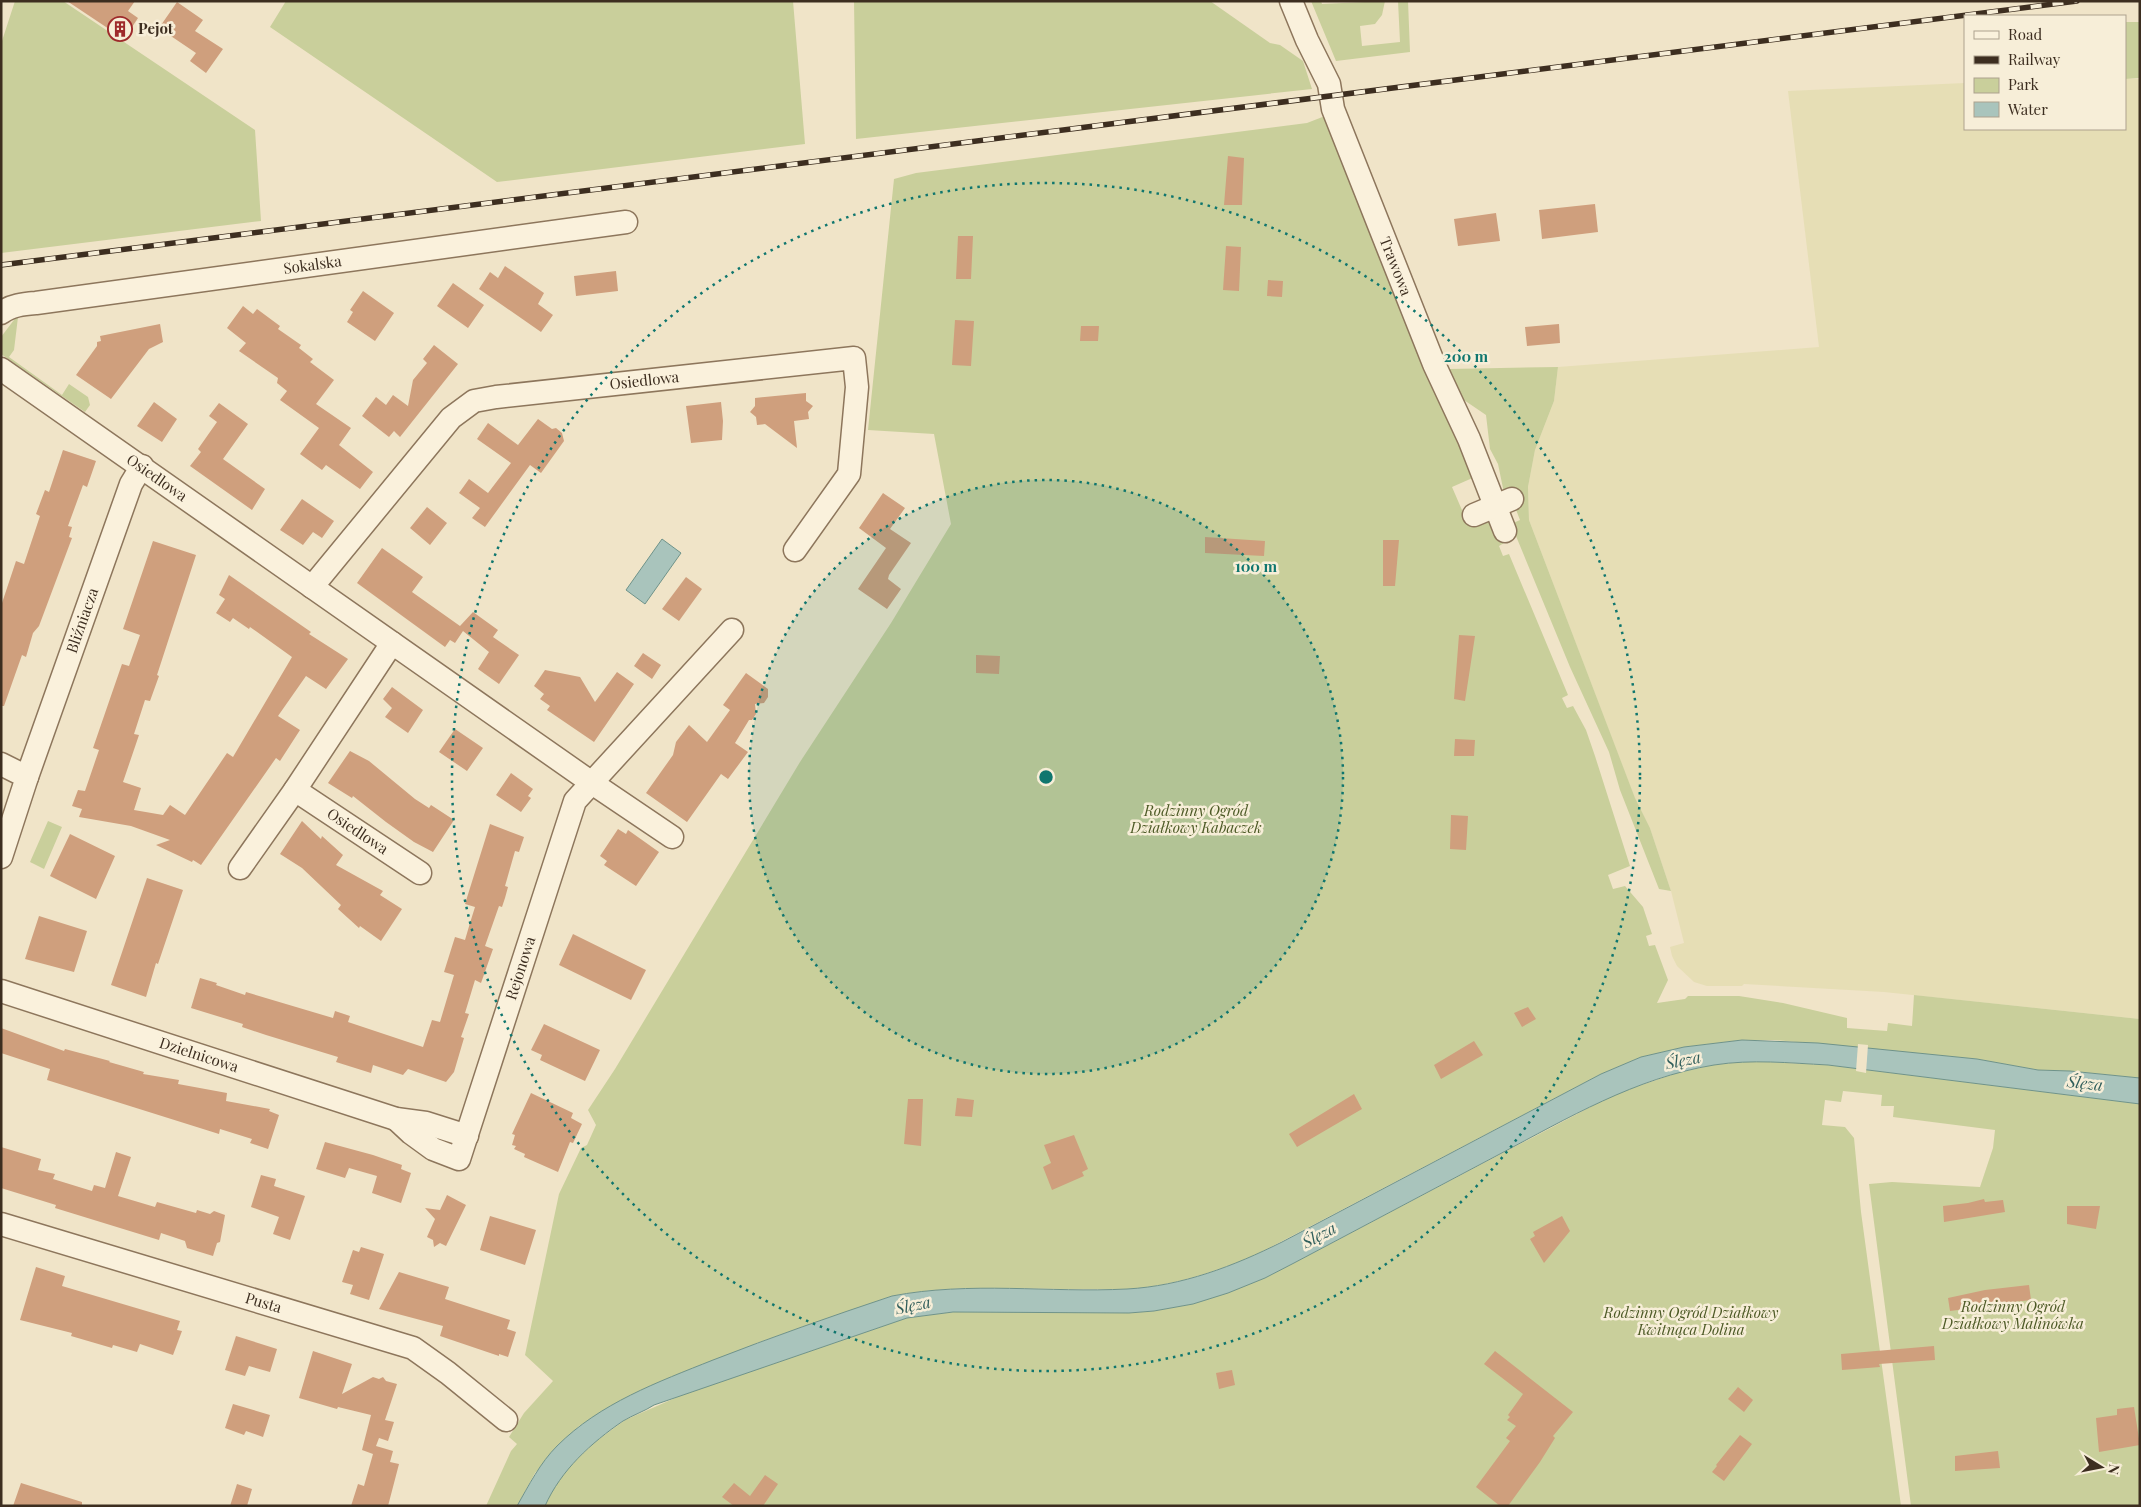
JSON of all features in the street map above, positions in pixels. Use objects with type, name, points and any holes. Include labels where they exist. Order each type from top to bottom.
[{"type":"street","name":"Trawowa","points":[[1292,1],[1310,48],[1329,84],[1333,109],[1434,364],[1469,439],[1504,503],[1505,531]]},
{"type":"street","name":"Sokalska","points":[[1,313],[6,309],[36,302],[626,222]]},
{"type":"street","name":"Osiedlowa","points":[[312,587],[451,418],[474,402],[506,396],[854,358],[857,387],[849,474],[795,550]]},
{"type":"street","name":"Osiedlowa","points":[[1,369],[672,837]]},
{"type":"street","name":"Bliźniacza","points":[[1,857],[27,776],[131,484],[142,466]]},
{"type":"street","points":[[1474,515],[1504,503]]},
{"type":"street","points":[[592,783],[732,630]]},
{"type":"street","points":[[240,868],[295,790],[392,643]]},
{"type":"street","points":[[1,764],[27,776]]},
{"type":"street","name":"Rejonowa","points":[[460,1159],[576,801],[592,783]]},
{"type":"street","name":"Osiedlowa","points":[[295,790],[420,873]]},
{"type":"street","name":"Dzielnicowa","points":[[1,991],[396,1119],[426,1123],[467,1136]]},
{"type":"street","name":"Dzielnicowa","points":[[396,1119],[433,1149],[460,1159]]},
{"type":"street","name":"Pusta","points":[[1,1224],[413,1348],[448,1373],[506,1420]]},
{"type":"shaded area","points":[[2126,79],[2140,79],[2140,1019],[1884,992],[1744,984],[1742,986],[1707,986],[1694,982],[1677,966],[1672,956],[1670,947],[1684,943],[1671,891],[1650,828],[1635,799],[1529,520],[1528,487],[1535,450],[1554,401],[1558,367],[1819,347],[1788,91],[1964,83],[1964,130],[2126,130]]},
{"type":"green space","points":[[15,1],[63,1],[255,130],[261,221],[1,253],[1,44]]},
{"type":"green space","points":[[286,1],[793,1],[805,144],[497,182],[270,27]]},
{"type":"green space","points":[[854,1],[1210,1],[1270,43],[1280,45],[1303,61],[1312,89],[856,139]]},
{"type":"green space","points":[[1311,1],[1321,1],[1322,4],[1385,1],[1382,15],[1375,24],[1360,26],[1362,46],[1400,42],[1398,1],[1408,1],[1410,52],[1336,61]]},
{"type":"green space","points":[[2126,22],[2140,22],[2140,78],[2126,79]]},
{"type":"green space","name":"Rodzinny Ogród Działkowy Kabaczek","points":[[1325,116],[1477,476],[1452,487],[1468,524],[1487,516],[1504,543],[1499,546],[1503,556],[1509,554],[1568,695],[1562,698],[1567,708],[1573,706],[1586,730],[1630,866],[1608,875],[1613,889],[1625,886],[1643,907],[1652,934],[1646,936],[1649,946],[1655,945],[1668,980],[1657,1003],[1685,999],[1688,996],[1739,996],[1783,1003],[1847,1018],[1847,1028],[1887,1031],[1888,1023],[1912,1026],[1914,995],[2140,1019],[2140,1078],[2070,1071],[2038,1070],[1977,1059],[1775,1040],[1742,1040],[1684,1047],[1641,1057],[1601,1074],[1250,1258],[1205,1274],[1160,1285],[1129,1289],[985,1288],[915,1292],[892,1296],[757,1343],[579,1426],[535,1473],[517,1506],[486,1506],[511,1451],[517,1444],[509,1437],[524,1413],[553,1381],[525,1355],[559,1194],[581,1148],[587,1145],[596,1125],[588,1110],[615,1069],[800,762],[891,623],[951,524],[934,434],[868,430],[894,179],[916,173],[1307,123]]},
{"type":"green space","points":[[73,309],[18,317],[14,350],[9,357],[62,395],[69,384],[88,397],[90,405],[85,412],[1,354],[1,337],[17,316]]},
{"type":"green space","points":[[1558,367],[1554,401],[1535,450],[1528,487],[1529,520],[1635,798],[1650,828],[1671,891],[1659,889],[1620,790],[1609,752],[1570,667],[1511,524],[1520,520],[1510,494],[1504,493],[1498,464],[1490,449],[1486,415],[1461,398],[1449,369]]},
{"type":"green space","points":[[48,821],[62,827],[44,869],[30,862]]},
{"type":"green space","points":[[1749,1061],[1828,1065],[2140,1104],[2140,1506],[1911,1506],[1869,1184],[1892,1182],[1980,1187],[1993,1148],[1995,1130],[1893,1117],[1894,1106],[1881,1106],[1882,1095],[1843,1091],[1841,1102],[1825,1100],[1822,1125],[1845,1127],[1854,1138],[1861,1212],[1901,1506],[545,1506],[553,1486],[595,1442],[625,1420],[682,1395],[907,1318],[953,1312],[1129,1313],[1154,1311],[1193,1304],[1265,1278],[1615,1094],[1677,1073],[1713,1065]]},
{"type":"water","points":[[662,539],[681,553],[645,604],[626,590]]},
{"type":"water","name":"Ślęza","points":[[1742,1040],[1818,1043],[1977,1059],[2038,1070],[2070,1071],[2140,1078],[2140,1104],[1828,1065],[1742,1062],[1685,1071],[1629,1089],[1576,1114],[1265,1278],[1228,1293],[1193,1304],[1154,1311],[1129,1313],[953,1312],[907,1318],[654,1405],[623,1421],[588,1448],[559,1481],[545,1506],[517,1506],[545,1460],[557,1446],[592,1418],[630,1395],[735,1351],[892,1296],[951,1289],[980,1288],[1127,1289],[1168,1284],[1188,1279],[1226,1267],[1282,1242],[1601,1074],[1641,1057],[1684,1047]]},
{"type":"pier","points":[[1858,1044],[1868,1045],[1866,1073],[1856,1071]]},
{"type":"building","name":"Pejot","points":[[67,1],[135,1],[128,11],[138,18],[124,39]]},
{"type":"building","points":[[177,2],[203,20],[195,31],[223,49],[206,73],[190,61],[196,53],[159,28]]},
{"type":"building","points":[[1228,156],[1244,158],[1242,205],[1224,205]]},
{"type":"building","points":[[1595,204],[1598,232],[1542,239],[1539,210]]},
{"type":"building","points":[[1496,213],[1500,241],[1458,246],[1454,219]]},
{"type":"building","points":[[958,236],[973,236],[971,279],[956,279]]},
{"type":"building","points":[[1226,246],[1241,247],[1239,291],[1223,290]]},
{"type":"building","points":[[505,266],[544,293],[538,304],[553,315],[541,332],[479,289],[490,272],[498,278]]},
{"type":"building","points":[[616,271],[618,291],[576,296],[574,276]]},
{"type":"building","points":[[1268,280],[1283,281],[1282,297],[1267,296]]},
{"type":"building","points":[[453,283],[484,305],[468,328],[437,306]]},
{"type":"building","points":[[363,291],[394,313],[375,341],[347,322],[353,312],[350,310]]},
{"type":"building","points":[[243,306],[253,314],[257,309],[280,326],[278,329],[301,345],[299,348],[313,359],[310,362],[334,380],[316,404],[351,428],[339,445],[373,472],[360,489],[326,465],[322,470],[300,454],[319,428],[280,400],[287,391],[277,383],[278,378],[239,351],[246,343],[227,328]]},
{"type":"building","points":[[955,320],[974,321],[971,366],[952,365]]},
{"type":"building","points":[[160,324],[163,342],[149,349],[111,399],[76,375],[97,346],[97,342],[101,341],[100,336]]},
{"type":"building","points":[[1559,324],[1560,343],[1527,346],[1525,327]]},
{"type":"building","points":[[1081,326],[1099,326],[1098,341],[1080,341]]},
{"type":"building","points":[[434,345],[458,364],[400,437],[394,431],[389,437],[362,416],[376,397],[386,405],[393,395],[408,406],[413,380],[427,363],[423,359]]},
{"type":"building","points":[[806,393],[806,401],[813,406],[808,412],[809,419],[794,421],[797,448],[765,424],[757,425],[756,417],[750,412],[755,406],[755,398]]},
{"type":"building","points":[[154,402],[177,419],[162,442],[137,426]]},
{"type":"building","points":[[721,402],[722,440],[691,443],[686,406]]},
{"type":"building","points":[[219,403],[248,424],[223,459],[265,489],[252,510],[190,466],[201,452],[198,449],[217,422],[209,416]]},
{"type":"building","points":[[538,419],[552,429],[556,428],[562,433],[564,441],[541,473],[530,465],[485,527],[472,518],[480,508],[459,493],[469,479],[488,493],[511,463],[477,439],[488,423],[518,445]]},
{"type":"building","points":[[63,450],[96,461],[87,487],[83,485],[68,526],[72,527],[69,537],[72,538],[39,626],[33,633],[26,657],[22,655],[4,706],[1,706],[1,606],[16,561],[24,564],[40,516],[36,514],[45,490],[49,492]]},
{"type":"building","points":[[883,493],[905,508],[890,529],[911,543],[889,575],[888,579],[901,589],[887,609],[858,589],[886,548],[859,528]]},
{"type":"building","points":[[302,499],[334,521],[322,538],[313,532],[303,545],[280,530]]},
{"type":"building","points":[[427,507],[447,523],[430,545],[410,528]]},
{"type":"building","points":[[1205,537],[1265,541],[1264,556],[1205,553]]},
{"type":"building","points":[[1383,540],[1399,540],[1395,586],[1383,586]]},
{"type":"building","points":[[153,541],[196,555],[157,675],[159,676],[150,701],[145,700],[134,734],[139,735],[123,782],[141,788],[134,810],[163,815],[170,805],[185,815],[227,753],[233,757],[292,657],[250,627],[249,629],[233,618],[230,622],[216,613],[225,599],[219,595],[229,575],[311,632],[309,634],[348,659],[326,689],[306,676],[278,716],[300,730],[280,761],[276,758],[201,865],[156,845],[170,840],[131,826],[79,817],[82,809],[72,806],[78,790],[85,791],[99,750],[93,748],[122,664],[129,666],[140,635],[123,629]]},
{"type":"building","points":[[382,548],[423,577],[412,592],[460,626],[473,612],[498,630],[493,637],[519,655],[499,684],[478,669],[489,652],[463,631],[455,643],[450,640],[445,647],[357,583]]},
{"type":"building","points":[[686,577],[702,589],[679,621],[662,609]]},
{"type":"building","points":[[1459,635],[1475,636],[1465,701],[1454,699]]},
{"type":"building","points":[[643,653],[661,665],[652,679],[634,666]]},
{"type":"building","points":[[976,655],[1000,656],[999,674],[976,673]]},
{"type":"building","points":[[545,670],[580,677],[595,702],[617,672],[634,684],[594,742],[547,710],[550,706],[540,699],[544,694],[534,686]]},
{"type":"building","points":[[746,673],[768,689],[768,697],[764,703],[755,704],[756,714],[752,720],[749,720],[735,743],[748,752],[728,779],[721,774],[687,822],[646,793],[673,755],[676,742],[689,725],[707,742],[730,710],[723,705]]},
{"type":"building","points":[[392,687],[423,710],[408,733],[385,717],[392,708],[383,699]]},
{"type":"building","points":[[455,729],[483,748],[467,771],[439,752]]},
{"type":"building","points":[[1455,739],[1475,740],[1474,756],[1454,756]]},
{"type":"building","points":[[350,751],[369,761],[415,799],[429,808],[431,805],[454,820],[433,852],[414,842],[353,796],[352,798],[328,783]]},
{"type":"building","points":[[511,773],[533,789],[528,796],[531,798],[521,812],[496,795]]},
{"type":"building","points":[[1451,815],[1468,816],[1466,850],[1450,849]]},
{"type":"building","points":[[302,821],[321,839],[322,836],[343,855],[336,865],[383,891],[380,895],[402,909],[381,941],[360,926],[359,928],[338,909],[341,905],[302,868],[280,854]]},
{"type":"building","points":[[490,824],[524,837],[519,852],[515,851],[505,886],[508,887],[505,898],[502,907],[499,906],[485,946],[493,949],[481,983],[475,980],[465,1013],[469,1014],[461,1037],[464,1038],[454,1072],[446,1082],[408,1069],[403,1075],[373,1065],[371,1073],[336,1062],[338,1057],[242,1027],[243,1024],[191,1008],[200,978],[245,995],[246,992],[333,1018],[335,1011],[350,1016],[348,1022],[423,1047],[432,1020],[440,1022],[454,975],[444,972],[455,937],[465,940],[475,907],[465,904]]},
{"type":"building","points":[[618,829],[626,834],[628,830],[659,852],[636,886],[604,865],[607,861],[600,856]]},
{"type":"building","points":[[70,834],[115,856],[96,899],[50,876]]},
{"type":"building","points":[[147,878],[183,890],[158,964],[156,963],[146,997],[111,985]]},
{"type":"building","points":[[39,916],[87,931],[74,972],[25,959]]},
{"type":"building","points":[[573,934],[646,970],[631,1000],[559,965]]},
{"type":"building","points":[[1528,1007],[1536,1019],[1522,1027],[1514,1013]]},
{"type":"building","points":[[544,1024],[600,1050],[585,1081],[540,1060],[542,1055],[531,1050]]},
{"type":"building","points":[[1,1028],[64,1051],[65,1049],[110,1061],[144,1072],[143,1074],[179,1080],[178,1084],[227,1093],[226,1101],[270,1109],[269,1111],[279,1115],[268,1149],[250,1143],[252,1139],[220,1129],[219,1134],[47,1080],[50,1069],[1,1053]]},
{"type":"building","points":[[1474,1041],[1483,1055],[1441,1079],[1434,1065]]},
{"type":"building","points":[[531,1093],[573,1113],[571,1118],[582,1124],[573,1143],[570,1142],[558,1172],[524,1157],[525,1154],[514,1149],[516,1146],[512,1145],[515,1135],[512,1134]]},
{"type":"building","points":[[1354,1094],[1362,1109],[1297,1147],[1289,1134]]},
{"type":"building","points":[[957,1098],[974,1100],[972,1117],[955,1116]]},
{"type":"building","points":[[908,1099],[923,1099],[921,1146],[904,1144]]},
{"type":"building","points":[[1074,1135],[1088,1169],[1082,1172],[1084,1176],[1052,1190],[1043,1167],[1051,1163],[1044,1145]]},
{"type":"building","points":[[325,1142],[402,1165],[401,1169],[411,1173],[401,1203],[372,1193],[377,1176],[349,1168],[345,1178],[316,1169]]},
{"type":"building","points":[[1,1147],[41,1159],[38,1170],[55,1174],[53,1179],[92,1191],[94,1185],[105,1188],[116,1152],[131,1157],[118,1196],[155,1207],[157,1202],[196,1213],[197,1210],[210,1214],[214,1211],[225,1215],[220,1242],[217,1243],[213,1256],[187,1248],[185,1241],[161,1233],[159,1240],[55,1208],[56,1205],[1,1188]]},
{"type":"building","points":[[261,1175],[276,1179],[274,1186],[305,1196],[290,1240],[273,1234],[279,1217],[251,1207]]},
{"type":"building","points":[[447,1195],[466,1205],[446,1246],[440,1243],[434,1247],[433,1240],[427,1237],[435,1219],[425,1208],[440,1210]]},
{"type":"building","points":[[1984,1199],[1985,1202],[2003,1200],[2005,1212],[1944,1222],[1943,1206]]},
{"type":"building","points":[[2067,1206],[2100,1206],[2096,1229],[2067,1224]]},
{"type":"building","points":[[490,1216],[536,1230],[525,1265],[480,1250]]},
{"type":"building","points":[[1562,1216],[1570,1231],[1544,1263],[1530,1239],[1535,1236],[1533,1232]]},
{"type":"building","points":[[361,1247],[384,1254],[369,1300],[350,1294],[353,1285],[342,1282],[353,1250],[359,1252]]},
{"type":"building","points":[[36,1267],[65,1276],[62,1286],[180,1321],[177,1330],[182,1331],[173,1355],[140,1344],[137,1352],[113,1345],[112,1348],[71,1336],[72,1333],[20,1320]]},
{"type":"building","points":[[399,1272],[449,1287],[445,1299],[510,1320],[507,1329],[516,1332],[508,1357],[499,1354],[499,1356],[440,1336],[443,1326],[379,1309]]},
{"type":"building","points":[[2029,1285],[2031,1300],[2005,1303],[2005,1305],[1990,1308],[1990,1306],[1950,1311],[1948,1298],[1985,1290]]},
{"type":"building","points":[[236,1336],[277,1349],[270,1372],[249,1366],[245,1376],[225,1370]]},
{"type":"building","points":[[1934,1346],[1935,1360],[1879,1364],[1880,1367],[1842,1370],[1841,1354]]},
{"type":"building","points":[[313,1351],[352,1364],[342,1394],[373,1377],[379,1379],[383,1377],[386,1381],[397,1384],[385,1420],[394,1422],[388,1441],[379,1438],[376,1446],[393,1451],[390,1462],[399,1464],[388,1506],[351,1506],[358,1484],[364,1486],[373,1454],[362,1450],[371,1415],[338,1407],[337,1409],[299,1398]]},
{"type":"building","points":[[1495,1351],[1573,1412],[1553,1436],[1555,1438],[1540,1462],[1508,1506],[1500,1506],[1476,1487],[1510,1441],[1506,1438],[1516,1426],[1507,1420],[1510,1417],[1508,1415],[1523,1394],[1484,1364]]},
{"type":"building","points":[[1232,1370],[1235,1385],[1219,1389],[1216,1373]]},
{"type":"building","points":[[1738,1387],[1753,1400],[1744,1412],[1728,1399]]},
{"type":"building","points":[[233,1404],[270,1415],[263,1437],[246,1431],[244,1435],[225,1428]]},
{"type":"building","points":[[2134,1407],[2140,1445],[2099,1452],[2096,1418],[2117,1415],[2117,1409]]},
{"type":"building","points":[[1740,1435],[1752,1444],[1724,1481],[1712,1472]]},
{"type":"building","points":[[1998,1451],[2000,1468],[1955,1471],[1955,1456]]},
{"type":"building","points":[[765,1475],[778,1484],[763,1506],[734,1506],[722,1497],[734,1483],[750,1496]]},
{"type":"building","points":[[21,1483],[82,1502],[82,1506],[13,1506]]},
{"type":"building","points":[[237,1484],[252,1489],[247,1506],[230,1506]]},
{"type":"railway","points":[[1967,15],[2077,1]]},
{"type":"railway","points":[[1,265],[1964,15]]},
{"type":"place","name":"Pejot","points":[[120,29]]},
{"type":"park label","name":"Rodzinny Ogród Działkowy Malinówka","points":[[2013,1316]]},
{"type":"park label","name":"Rodzinny Ogród Działkowy Kwitnąca Dolina","points":[[1691,1322]]}]
